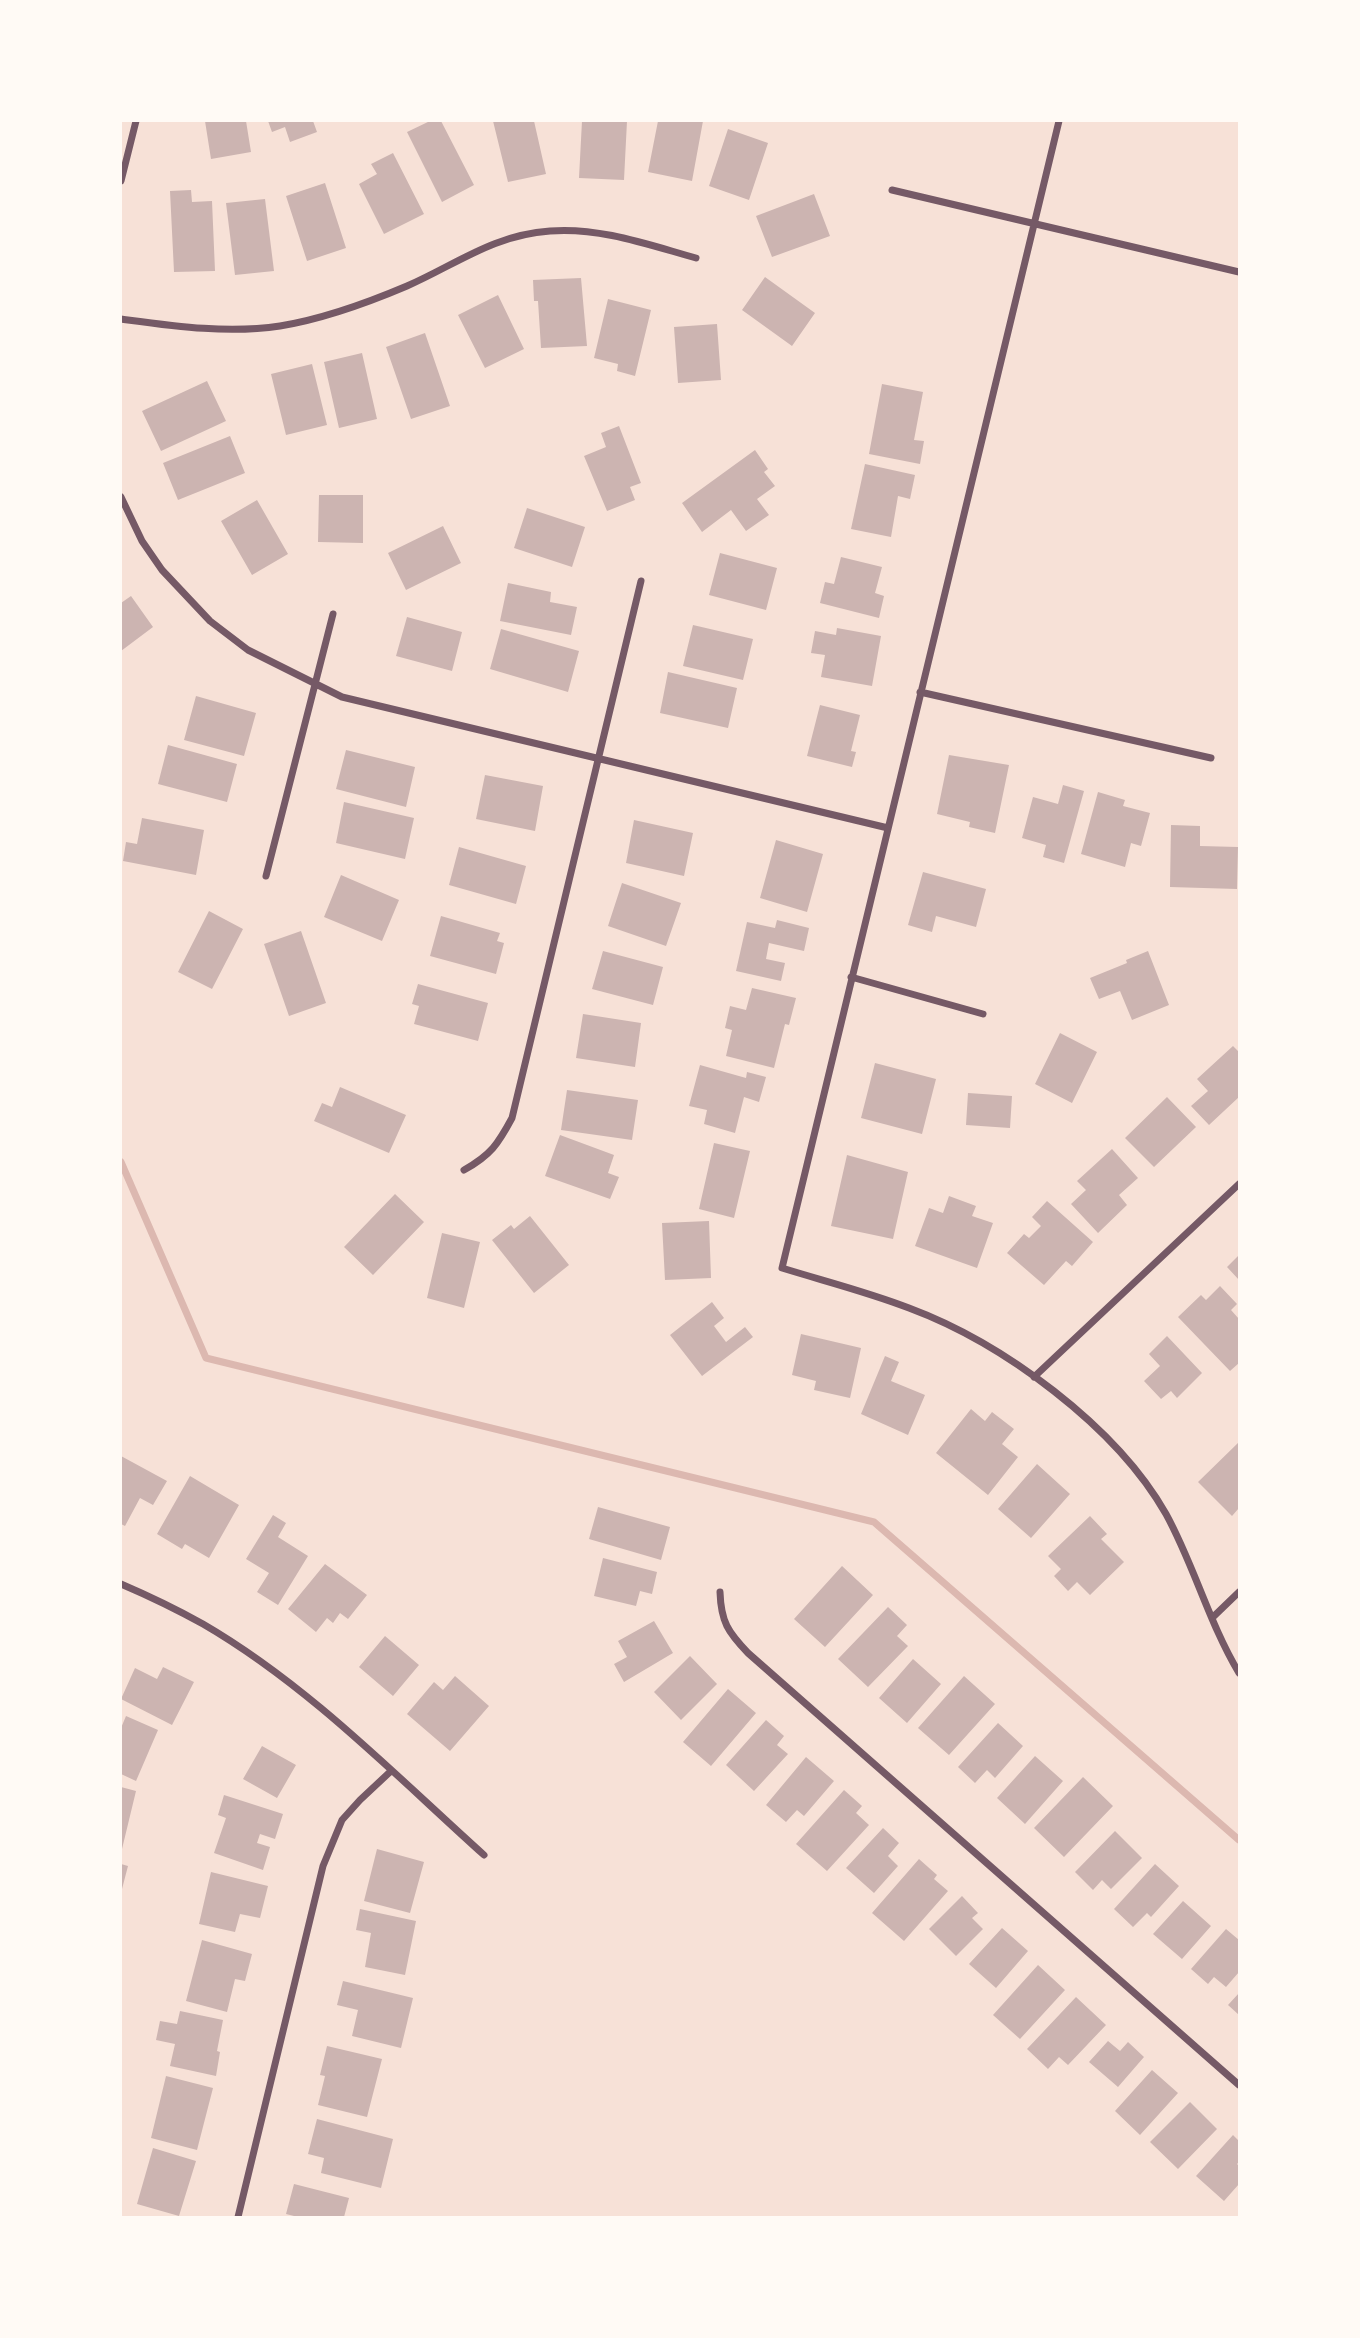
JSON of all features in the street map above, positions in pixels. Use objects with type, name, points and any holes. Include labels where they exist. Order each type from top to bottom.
[{"type":"street","points":[[121,181],[136,121]]},
{"type":"street","points":[[1059,121],[782,1268],[910,1308],[969,1336],[1034,1377],[1079,1410],[1138,1472],[1165,1512],[1239,1673]]},
{"type":"street","points":[[892,190],[1239,272]]},
{"type":"street","points":[[121,319],[180,327],[240,329],[281,326],[378,299],[479,249],[524,235],[548,231],[572,230],[630,239],[696,258]]},
{"type":"street","points":[[121,498],[142,541],[162,570],[210,621],[248,650],[342,697],[888,828]]},
{"type":"street","points":[[464,1170],[497,1146],[512,1118],[641,581]]},
{"type":"street","points":[[265,876],[333,614]]},
{"type":"street","points":[[920,692],[1211,758]]},
{"type":"street","points":[[851,977],[983,1014]]},
{"type":"street","points":[[1034,1377],[1239,1184]]},
{"type":"street","points":[[122,1586],[182,1613],[246,1653],[324,1711],[484,1855]]},
{"type":"street","points":[[720,1592],[721,1614],[730,1635],[748,1653],[1239,2085]]},
{"type":"street","points":[[1212,1618],[1239,1592]]},
{"type":"street","points":[[238,2217],[323,1866],[342,1820],[391,1771]]},
{"type":"building","points":[[205,121],[246,121],[251,152],[211,159]]},
{"type":"building","points":[[268,121],[313,121],[317,132],[290,142],[285,127],[272,132]]},
{"type":"building","points":[[430,121],[441,121],[474,185],[442,202],[407,132]]},
{"type":"building","points":[[493,121],[534,121],[546,174],[508,182]]},
{"type":"building","points":[[582,121],[627,121],[624,180],[579,178]]},
{"type":"building","points":[[658,121],[703,121],[692,181],[648,172]]},
{"type":"building","points":[[728,129],[768,143],[749,200],[709,186]]},
{"type":"building","points":[[393,153],[424,214],[384,234],[359,184],[377,174],[371,164]]},
{"type":"building","points":[[325,183],[346,248],[307,261],[286,196]]},
{"type":"building","points":[[191,190],[192,202],[212,201],[215,271],[174,272],[170,191]]},
{"type":"building","points":[[814,194],[830,236],[772,257],[756,216]]},
{"type":"building","points":[[265,199],[274,271],[235,275],[226,203]]},
{"type":"building","points":[[765,277],[815,313],[792,346],[742,310]]},
{"type":"building","points":[[581,278],[587,346],[541,348],[538,301],[534,301],[533,280]]},
{"type":"building","points":[[498,295],[524,349],[485,368],[458,315]]},
{"type":"building","points":[[608,299],[651,310],[635,376],[617,371],[618,364],[594,358]]},
{"type":"building","points":[[717,324],[721,380],[678,383],[674,327]]},
{"type":"building","points":[[425,333],[450,406],[411,419],[386,347]]},
{"type":"building","points":[[362,353],[377,419],[339,428],[324,362]]},
{"type":"building","points":[[312,364],[327,425],[286,435],[271,374]]},
{"type":"building","points":[[207,381],[226,421],[161,451],[142,411]]},
{"type":"building","points":[[882,384],[923,392],[914,440],[924,441],[920,464],[869,454]]},
{"type":"building","points":[[619,426],[641,483],[630,487],[635,500],[607,511],[584,456],[606,447],[601,433]]},
{"type":"building","points":[[230,436],[245,473],[178,500],[163,463]]},
{"type":"building","points":[[755,450],[768,469],[764,472],[775,486],[757,499],[769,515],[746,531],[731,510],[702,532],[682,503]]},
{"type":"building","points":[[865,464],[915,475],[910,499],[898,496],[891,537],[851,529]]},
{"type":"building","points":[[319,495],[363,495],[363,543],[318,542]]},
{"type":"building","points":[[257,500],[288,554],[252,575],[221,521]]},
{"type":"building","points":[[527,508],[585,527],[572,567],[514,548]]},
{"type":"building","points":[[443,526],[461,563],[406,590],[388,553]]},
{"type":"building","points":[[720,553],[777,568],[766,610],[709,595]]},
{"type":"building","points":[[841,557],[882,567],[875,593],[884,596],[879,618],[820,603],[825,582],[834,584]]},
{"type":"building","points":[[508,583],[551,592],[550,602],[577,607],[571,635],[500,621]]},
{"type":"building","points":[[131,596],[153,627],[121,651],[121,603]]},
{"type":"building","points":[[407,617],[462,632],[452,671],[396,656]]},
{"type":"building","points":[[693,625],[753,639],[743,680],[683,666]]},
{"type":"building","points":[[837,628],[881,636],[872,686],[821,677],[825,655],[811,653],[815,631],[836,635]]},
{"type":"building","points":[[501,629],[579,651],[568,692],[490,669]]},
{"type":"building","points":[[668,672],[737,688],[728,728],[660,713]]},
{"type":"building","points":[[196,696],[256,713],[244,756],[184,740]]},
{"type":"building","points":[[820,705],[860,715],[851,751],[856,752],[852,767],[807,756]]},
{"type":"building","points":[[168,745],[237,764],[227,802],[158,784]]},
{"type":"building","points":[[346,750],[415,767],[406,807],[336,789]]},
{"type":"building","points":[[949,755],[1009,765],[995,833],[969,827],[970,822],[937,814]]},
{"type":"building","points":[[485,775],[543,786],[535,831],[476,819]]},
{"type":"building","points":[[1063,785],[1084,791],[1064,863],[1043,857],[1046,845],[1022,838],[1033,797],[1058,804]]},
{"type":"building","points":[[1098,792],[1125,800],[1123,806],[1150,813],[1141,846],[1131,843],[1125,867],[1081,854]]},
{"type":"building","points":[[344,802],[414,818],[405,859],[336,843]]},
{"type":"building","points":[[142,818],[204,830],[196,875],[123,861],[126,842],[137,844]]},
{"type":"building","points":[[634,820],[693,833],[684,876],[626,863]]},
{"type":"building","points":[[1171,825],[1200,826],[1200,846],[1238,847],[1237,889],[1170,887]]},
{"type":"building","points":[[776,840],[823,854],[807,912],[760,898]]},
{"type":"building","points":[[459,847],[526,866],[516,904],[449,885]]},
{"type":"building","points":[[923,872],[986,889],[976,927],[936,916],[932,932],[908,925]]},
{"type":"building","points":[[341,875],[399,900],[382,941],[324,917]]},
{"type":"building","points":[[622,883],[681,903],[666,946],[608,926]]},
{"type":"building","points":[[209,911],[243,929],[212,989],[178,972]]},
{"type":"building","points":[[441,916],[500,933],[497,941],[504,943],[496,974],[430,956]]},
{"type":"building","points":[[777,920],[809,928],[804,951],[769,943],[766,959],[785,963],[781,981],[736,971],[747,922],[775,928]]},
{"type":"building","points":[[301,931],[326,1003],[289,1016],[264,944]]},
{"type":"building","points":[[603,951],[663,967],[653,1005],[592,989]]},
{"type":"building","points":[[1148,951],[1169,1005],[1132,1020],[1120,991],[1099,999],[1090,978]]},
{"type":"building","points":[[418,984],[488,1003],[478,1041],[414,1024],[419,1006],[412,1004]]},
{"type":"building","points":[[752,988],[796,998],[789,1025],[785,1024],[774,1068],[726,1056],[732,1030],[725,1028],[730,1006],[746,1010]]},
{"type":"building","points":[[583,1014],[641,1023],[635,1067],[576,1058]]},
{"type":"building","points":[[1060,1033],[1097,1052],[1072,1103],[1035,1084]]},
{"type":"building","points":[[1233,1046],[1239,1052],[1239,1097],[1209,1125],[1191,1106],[1208,1091],[1197,1079]]},
{"type":"building","points":[[875,1063],[936,1079],[922,1134],[861,1118]]},
{"type":"building","points":[[700,1065],[746,1078],[747,1072],[766,1077],[759,1102],[744,1097],[735,1133],[704,1124],[707,1110],[689,1106]]},
{"type":"building","points":[[340,1087],[406,1115],[389,1153],[314,1121],[322,1103],[332,1107]]},
{"type":"building","points":[[567,1090],[638,1100],[632,1140],[561,1130]]},
{"type":"building","points":[[968,1093],[1012,1096],[1010,1128],[966,1125]]},
{"type":"building","points":[[1167,1097],[1196,1127],[1154,1167],[1125,1138]]},
{"type":"building","points":[[560,1135],[614,1155],[608,1173],[619,1177],[610,1199],[545,1176]]},
{"type":"building","points":[[714,1143],[750,1151],[734,1218],[699,1209]]},
{"type":"building","points":[[1112,1149],[1138,1178],[1119,1195],[1127,1205],[1098,1233],[1071,1204],[1086,1190],[1077,1181]]},
{"type":"building","points":[[847,1155],[908,1172],[893,1239],[831,1226]]},
{"type":"building","points":[[395,1194],[424,1222],[373,1275],[344,1247]]},
{"type":"building","points":[[949,1196],[976,1206],[972,1216],[993,1223],[977,1268],[915,1246],[929,1208],[943,1213]]},
{"type":"building","points":[[1047,1201],[1093,1242],[1072,1266],[1066,1261],[1044,1285],[1007,1253],[1024,1234],[1029,1238],[1041,1226],[1032,1217]]},
{"type":"building","points":[[530,1216],[569,1265],[534,1293],[492,1240],[511,1225],[514,1229]]},
{"type":"building","points":[[709,1221],[711,1278],[665,1280],[662,1223]]},
{"type":"building","points":[[442,1233],[480,1242],[464,1308],[427,1298]]},
{"type":"building","points":[[1239,1255],[1239,1280],[1227,1267]]},
{"type":"building","points":[[1220,1286],[1237,1304],[1231,1310],[1239,1319],[1239,1363],[1230,1371],[1178,1317],[1201,1295],[1206,1300]]},
{"type":"building","points":[[712,1302],[724,1318],[714,1326],[726,1342],[745,1327],[753,1337],[702,1376],[670,1335]]},
{"type":"building","points":[[801,1334],[861,1348],[850,1398],[814,1390],[816,1381],[792,1375]]},
{"type":"building","points":[[1167,1336],[1202,1373],[1177,1398],[1171,1391],[1161,1399],[1144,1381],[1160,1366],[1149,1354]]},
{"type":"building","points":[[885,1356],[899,1362],[891,1381],[925,1395],[908,1435],[861,1414]]},
{"type":"building","points":[[971,1409],[985,1421],[992,1412],[1014,1429],[1002,1444],[1018,1457],[988,1495],[936,1453]]},
{"type":"building","points":[[1239,1442],[1239,1508],[1232,1516],[1198,1482]]},
{"type":"building","points":[[121,1456],[167,1481],[153,1505],[140,1498],[125,1526],[121,1524]]},
{"type":"building","points":[[1037,1464],[1070,1494],[1031,1538],[998,1509]]},
{"type":"building","points":[[190,1476],[239,1505],[209,1558],[185,1544],[182,1549],[157,1534]]},
{"type":"building","points":[[598,1507],[670,1527],[661,1560],[589,1539]]},
{"type":"building","points":[[273,1515],[286,1523],[278,1537],[308,1556],[278,1605],[257,1592],[269,1573],[246,1559]]},
{"type":"building","points":[[1090,1516],[1107,1534],[1101,1539],[1124,1562],[1090,1595],[1077,1582],[1068,1591],[1054,1576],[1061,1569],[1048,1556]]},
{"type":"building","points":[[603,1558],[657,1572],[652,1594],[640,1591],[636,1606],[594,1596]]},
{"type":"building","points":[[325,1564],[367,1595],[348,1619],[340,1613],[333,1623],[327,1618],[316,1632],[288,1609]]},
{"type":"building","points":[[842,1566],[873,1595],[825,1647],[794,1619]]},
{"type":"building","points":[[888,1607],[907,1625],[897,1636],[908,1646],[868,1687],[838,1659]]},
{"type":"building","points":[[654,1621],[673,1653],[624,1682],[614,1664],[627,1657],[618,1641]]},
{"type":"building","points":[[385,1636],[419,1665],[393,1696],[359,1667]]},
{"type":"building","points":[[690,1656],[717,1684],[681,1720],[654,1692]]},
{"type":"building","points":[[913,1659],[941,1684],[907,1723],[879,1698]]},
{"type":"building","points":[[163,1667],[194,1682],[172,1725],[121,1699],[135,1668],[157,1679]]},
{"type":"building","points":[[455,1676],[489,1706],[450,1751],[407,1714],[434,1682],[443,1690]]},
{"type":"building","points":[[964,1676],[995,1704],[949,1755],[918,1728]]},
{"type":"building","points":[[728,1689],[756,1713],[711,1766],[683,1742]]},
{"type":"building","points":[[126,1716],[158,1730],[136,1781],[121,1774],[121,1728]]},
{"type":"building","points":[[766,1720],[784,1736],[777,1745],[788,1754],[754,1791],[726,1765]]},
{"type":"building","points":[[998,1723],[1023,1746],[995,1778],[987,1770],[975,1783],[958,1767]]},
{"type":"building","points":[[262,1746],[296,1765],[277,1798],[243,1779]]},
{"type":"building","points":[[1035,1756],[1063,1781],[1025,1824],[997,1798]]},
{"type":"building","points":[[806,1757],[834,1781],[804,1816],[797,1810],[786,1822],[766,1805]]},
{"type":"building","points":[[1083,1777],[1113,1806],[1064,1857],[1034,1828]]},
{"type":"building","points":[[121,1787],[136,1791],[122,1849],[121,1848]]},
{"type":"building","points":[[844,1790],[862,1806],[856,1813],[869,1825],[827,1871],[796,1844]]},
{"type":"building","points":[[224,1795],[283,1814],[275,1839],[260,1834],[257,1843],[270,1847],[263,1870],[214,1853],[226,1818],[218,1815]]},
{"type":"building","points":[[883,1828],[899,1843],[888,1856],[898,1866],[874,1893],[846,1868]]},
{"type":"building","points":[[1115,1831],[1142,1858],[1111,1889],[1102,1880],[1093,1890],[1075,1872]]},
{"type":"building","points":[[377,1849],[424,1862],[410,1913],[364,1901]]},
{"type":"building","points":[[919,1859],[937,1875],[934,1879],[948,1891],[904,1941],[872,1913]]},
{"type":"building","points":[[121,1864],[128,1866],[122,1889],[121,1889]]},
{"type":"building","points":[[1155,1864],[1179,1886],[1151,1917],[1147,1913],[1133,1927],[1114,1909]]},
{"type":"building","points":[[211,1872],[268,1886],[260,1918],[240,1914],[235,1932],[199,1924]]},
{"type":"building","points":[[962,1896],[978,1913],[972,1918],[983,1929],[956,1956],[929,1929]]},
{"type":"building","points":[[1183,1901],[1211,1926],[1182,1959],[1153,1934]]},
{"type":"building","points":[[360,1909],[416,1921],[405,1975],[365,1967],[371,1933],[356,1930]]},
{"type":"building","points":[[1002,1928],[1028,1951],[996,1988],[969,1964]]},
{"type":"building","points":[[1226,1929],[1239,1940],[1239,1972],[1226,1987],[1214,1977],[1208,1984],[1191,1969]]},
{"type":"building","points":[[202,1940],[252,1954],[245,1981],[235,1979],[227,2012],[186,2001]]},
{"type":"building","points":[[1038,1965],[1065,1990],[1020,2039],[993,2015]]},
{"type":"building","points":[[343,1981],[413,1998],[401,2048],[352,2036],[358,2010],[337,2005]]},
{"type":"building","points":[[1239,1993],[1239,2015],[1228,2005]]},
{"type":"building","points":[[1076,1997],[1106,2025],[1068,2065],[1059,2057],[1048,2069],[1027,2049]]},
{"type":"building","points":[[180,2011],[223,2020],[217,2051],[220,2052],[216,2076],[170,2066],[175,2044],[156,2040],[160,2021],[177,2024]]},
{"type":"building","points":[[1108,2041],[1120,2051],[1128,2042],[1144,2057],[1118,2087],[1089,2062]]},
{"type":"building","points":[[327,2046],[382,2059],[367,2117],[318,2105],[325,2076],[320,2075]]},
{"type":"building","points":[[1152,2070],[1178,2093],[1140,2135],[1115,2111]]},
{"type":"building","points":[[166,2076],[213,2088],[197,2150],[151,2138]]},
{"type":"building","points":[[1190,2102],[1217,2129],[1178,2169],[1150,2142]]},
{"type":"building","points":[[317,2119],[393,2139],[381,2188],[321,2173],[324,2158],[308,2154]]},
{"type":"building","points":[[1233,2135],[1239,2141],[1239,2184],[1224,2201],[1196,2176]]},
{"type":"building","points":[[153,2148],[196,2161],[179,2216],[137,2204]]},
{"type":"building","points":[[294,2184],[349,2198],[344,2217],[298,2217],[286,2214]]},
{"type":"waterway","points":[[121,1162],[206,1358],[874,1522],[1239,1840]]}]
